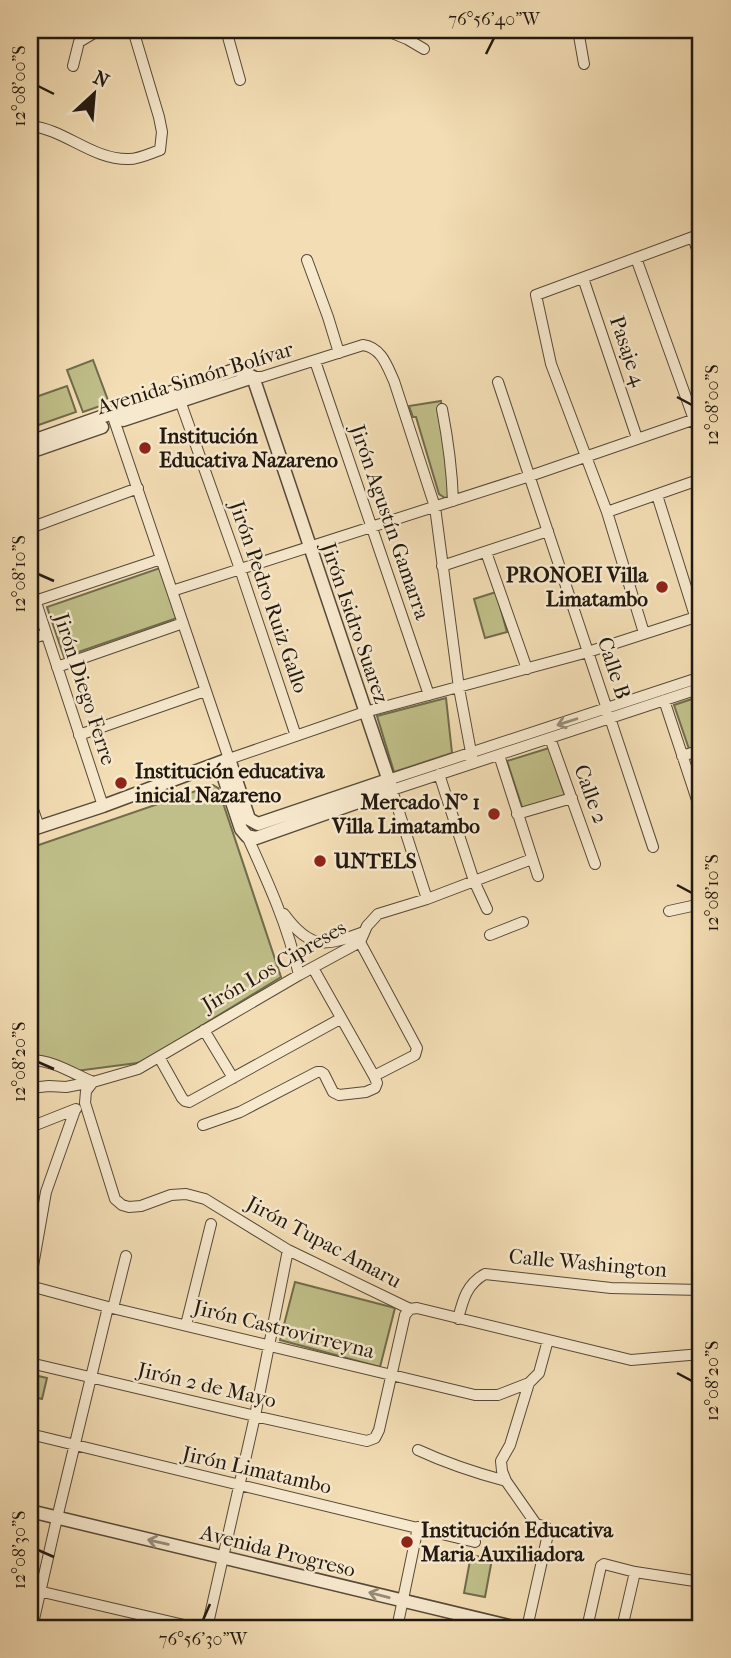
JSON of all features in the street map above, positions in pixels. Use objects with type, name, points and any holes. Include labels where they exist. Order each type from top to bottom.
[{"type":"street","points":[[73,66],[79,42],[99,30]]},
{"type":"street","points":[[30,126],[54,131],[79,145],[113,158],[130,160],[160,150],[163,132],[133,30]]},
{"type":"street","points":[[226,30],[240,80]]},
{"type":"street","points":[[385,30],[424,50]]},
{"type":"street","points":[[578,30],[584,64]]},
{"type":"street","points":[[644,633],[607,512],[551,364],[536,295],[697,235],[701,261]]},
{"type":"street","points":[[636,258],[698,418],[701,439]]},
{"type":"street","points":[[307,260],[339,354]]},
{"type":"street","name":"Pasaje 4","points":[[583,278],[637,438]]},
{"type":"street","name":"Avenida Simón Bolívar","points":[[30,442],[178,396],[262,377],[363,345],[379,352],[394,381],[435,507]]},
{"type":"street","name":"Jirón Agustín Gamarra","points":[[315,361],[429,695]]},
{"type":"street","name":"Avenida Simón Bolívar","points":[[178,396],[237,369],[253,377]]},
{"type":"street","name":"Jirón Isidro Suarez","points":[[253,377],[426,899]]},
{"type":"street","name":"Calle B","points":[[498,382],[653,846]]},
{"type":"street","name":"Jirón Pedro Ruiz Gallo","points":[[178,396],[296,736]]},
{"type":"street","points":[[442,409],[449,443],[453,501]]},
{"type":"street","points":[[114,418],[205,691],[241,830],[247,836],[278,905],[291,941],[299,975]]},
{"type":"street","name":"Avenida Simón Bolívar","points":[[30,452],[114,418]]},
{"type":"street","points":[[172,591],[530,476],[698,418]]},
{"type":"street","points":[[607,512],[701,480]]},
{"type":"street","points":[[30,528],[138,488]]},
{"type":"street","points":[[657,495],[701,635]]},
{"type":"street","points":[[435,507],[459,688],[472,758]]},
{"type":"street","points":[[442,566],[548,531]]},
{"type":"street","points":[[486,552],[527,669]]},
{"type":"street","points":[[35,601],[161,559]]},
{"type":"street","name":"Jirón Diego Ferre","points":[[30,584],[103,806]]},
{"type":"street","points":[[30,801],[34,829],[365,712],[589,652],[695,617]]},
{"type":"street","points":[[57,667],[183,623]]},
{"type":"street","points":[[30,639],[46,634]]},
{"type":"street","points":[[247,836],[256,838],[390,785],[439,775],[472,758],[499,755],[550,738],[701,677]]},
{"type":"street","points":[[224,761],[249,819],[258,824],[390,785],[609,713],[701,688]]},
{"type":"street","points":[[79,735],[205,691]]},
{"type":"street","points":[[664,700],[701,812]]},
{"type":"street","name":"Calle 2","points":[[550,738],[595,864]]},
{"type":"street","points":[[682,756],[701,750]]},
{"type":"street","points":[[499,755],[538,876]]},
{"type":"street","points":[[439,775],[474,881],[487,909]]},
{"type":"street","points":[[517,814],[572,798]]},
{"type":"street","name":"Jirón Los Cipreses","points":[[30,1088],[66,1087],[138,1069],[362,937],[367,926],[378,914],[426,899],[531,859]]},
{"type":"street","points":[[669,911],[701,904]]},
{"type":"street","points":[[278,905],[291,923],[309,939],[335,943],[362,937],[416,1048],[415,1055],[374,1076]]},
{"type":"street","points":[[490,935],[523,922]]},
{"type":"street","points":[[203,1125],[240,1112],[317,1072],[324,1074],[333,1092],[339,1096],[375,1088],[377,1083],[374,1076],[313,968]]},
{"type":"street","points":[[159,1057],[182,1098],[189,1102],[340,1019]]},
{"type":"street","points":[[204,1030],[233,1078]]},
{"type":"street","points":[[30,1060],[55,1063],[93,1082],[86,1091],[85,1103],[75,1110],[30,1128]]},
{"type":"street","name":"Jirón Tupac Amaru","points":[[85,1103],[115,1199],[122,1205],[141,1206],[171,1195],[186,1194],[205,1199],[288,1250],[410,1309],[417,1308],[631,1360],[701,1354]]},
{"type":"street","points":[[30,1285],[46,1192],[75,1110]]},
{"type":"street","points":[[186,1325],[211,1224]]},
{"type":"street","points":[[207,1628],[255,1416],[288,1250]]},
{"type":"street","points":[[32,1628],[35,1590],[57,1518],[91,1377],[127,1256]]},
{"type":"street","name":"Calle Washington","points":[[458,1318],[464,1296],[475,1280],[485,1273],[602,1287],[701,1290]]},
{"type":"street","name":"Jirón Castrovirreyna","points":[[30,1285],[111,1308],[475,1395],[498,1395],[528,1382]]},
{"type":"street","points":[[391,1374],[405,1315],[410,1309]]},
{"type":"street","points":[[527,1628],[548,1534],[546,1527],[536,1524],[506,1481],[502,1461],[510,1445],[528,1382],[539,1373],[548,1340]]},
{"type":"street","name":"Jirón 2 de Mayo","points":[[30,1363],[367,1441],[375,1438],[379,1430],[391,1374]]},
{"type":"street","name":"Jirón Limatambo","points":[[30,1434],[475,1542]]},
{"type":"street","points":[[418,1450],[506,1481]]},
{"type":"street","name":"Avenida Progreso","points":[[30,1511],[517,1628]]},
{"type":"street","points":[[397,1628],[418,1527]]},
{"type":"street","points":[[587,1628],[601,1566],[604,1564],[635,1572],[701,1582]]},
{"type":"street","points":[[622,1628],[635,1572]]},
{"type":"street","points":[[35,1590],[197,1628]]},
{"type":"shaded area","points":[[93,360],[109,403],[83,412],[67,370]]},
{"type":"shaded area","points":[[67,386],[76,412],[30,428],[30,399]]},
{"type":"shaded area","points":[[441,401],[452,490],[445,498],[439,494],[416,417],[413,417],[409,406]]},
{"type":"shaded area","points":[[160,568],[177,618],[64,657],[47,607]]},
{"type":"shaded area","points":[[496,592],[507,632],[485,638],[474,599]]},
{"type":"shaded area","points":[[701,696],[701,748],[690,752],[674,705]]},
{"type":"shaded area","points":[[446,698],[452,753],[394,772],[377,716]]},
{"type":"shaded area","points":[[549,748],[565,796],[523,810],[507,761]]},
{"type":"shaded area","points":[[213,785],[218,788],[281,977],[144,1061],[76,1071],[30,1057],[30,848]]},
{"type":"shaded area","points":[[295,1282],[395,1308],[380,1367],[280,1340]]},
{"type":"shaded area","points":[[30,1374],[47,1378],[42,1399],[30,1396]]},
{"type":"shaded area","points":[[471,1555],[492,1559],[485,1597],[464,1593]]},
{"type":"place","name":"Institución Educativa Nazareno","points":[[145,448]]},
{"type":"place","name":"PRONOEI Villa Limatambo","points":[[662,587]]},
{"type":"place","name":"Institución educativa inicial Nazareno","points":[[121,783]]},
{"type":"place","name":"Mercado N° 1 Villa Limatambo","points":[[494,814]]},
{"type":"place","name":"UNTELS","points":[[320,861]]},
{"type":"place","name":"Institución Educativa Maria Auxiliadora","points":[[407,1542]]}]
